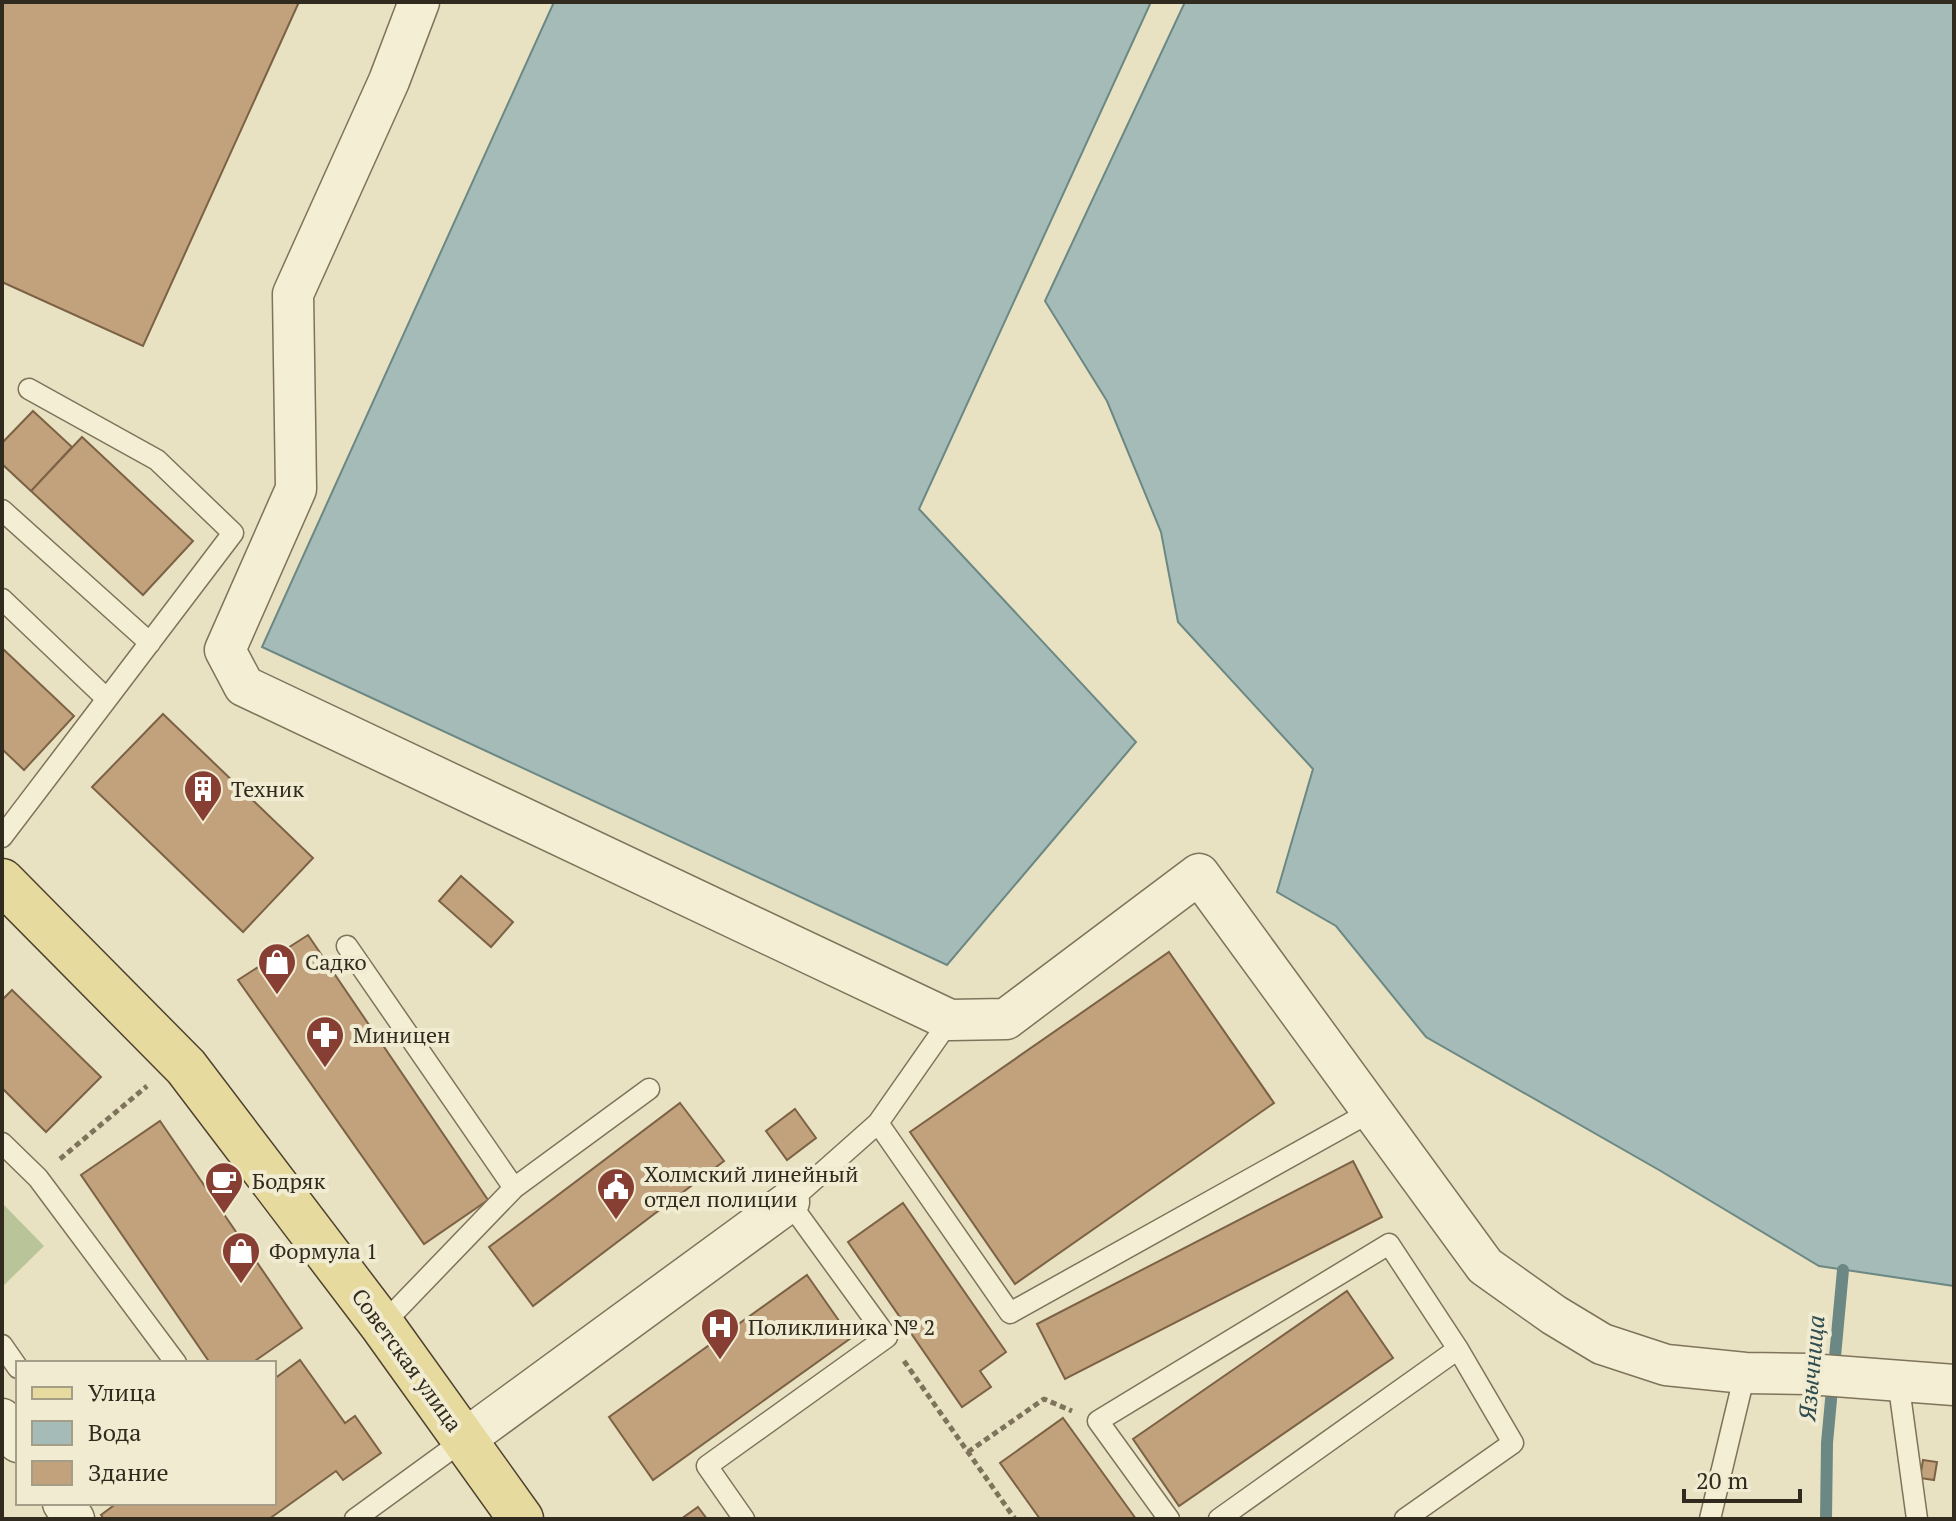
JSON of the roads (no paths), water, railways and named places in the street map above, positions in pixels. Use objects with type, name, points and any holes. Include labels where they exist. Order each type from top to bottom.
[{"type":"main road","name":"Советская улица","points":[[2,881],[186,1067],[382,1325],[521,1519]]},
{"type":"street","points":[[419,2],[389,81],[293,294],[296,489],[225,650],[244,686],[950,1020],[1006,1019],[1199,874],[1485,1266],[1554,1315],[1602,1344],[1666,1365],[1745,1373],[1809,1374],[1954,1385]]},
{"type":"street","points":[[465,1439],[789,1202]]},
{"type":"street","points":[[2,1419],[16,1439]]},
{"type":"lane","points":[[2,837],[233,533],[157,460],[29,389]]},
{"type":"lane","points":[[2,510],[150,643]]},
{"type":"lane","points":[[2,599],[107,699]]},
{"type":"lane","points":[[347,946],[514,1188]]},
{"type":"lane","points":[[744,1519],[707,1466],[887,1337],[789,1202],[878,1123],[950,1020]]},
{"type":"lane","points":[[382,1325],[514,1188],[649,1089]]},
{"type":"lane","points":[[878,1123],[1010,1313],[1372,1111]]},
{"type":"lane","points":[[2,1143],[38,1178],[175,1361]]},
{"type":"lane","points":[[1169,1519],[1098,1421],[1389,1244],[1458,1349],[1513,1443],[1405,1519]]},
{"type":"lane","points":[[2,1345],[16,1365]]},
{"type":"lane","points":[[1219,1519],[1458,1349]]},
{"type":"lane","points":[[1710,1519],[1745,1373]]},
{"type":"lane","points":[[1898,1380],[1917,1519]]},
{"type":"lane","points":[[355,1519],[465,1439]]},
{"type":"water","points":[[554,2],[1151,2],[919,509],[1136,742],[947,965],[262,647]]},
{"type":"water","points":[[1185,2],[1954,2],[1954,1286],[1819,1266],[1426,1037],[1336,926],[1277,892],[1313,769],[1178,622],[1161,532],[1107,401],[1045,301]]},
{"type":"waterway","name":"Язычница","points":[[1826,1519],[1827,1443],[1843,1270]]},
{"type":"place","name":"Техник","points":[[203,823]]},
{"type":"place","name":"Садко","points":[[277,996]]},
{"type":"place","name":"Миницен","points":[[325,1069]]},
{"type":"place","name":"Бодряк","points":[[224,1215]]},
{"type":"place","name":"Холмский линейный отдел полиции","points":[[616,1221]]},
{"type":"place","name":"Формула 1","points":[[241,1285]]},
{"type":"place","name":"Поликлиника № 2","points":[[720,1361]]}]
